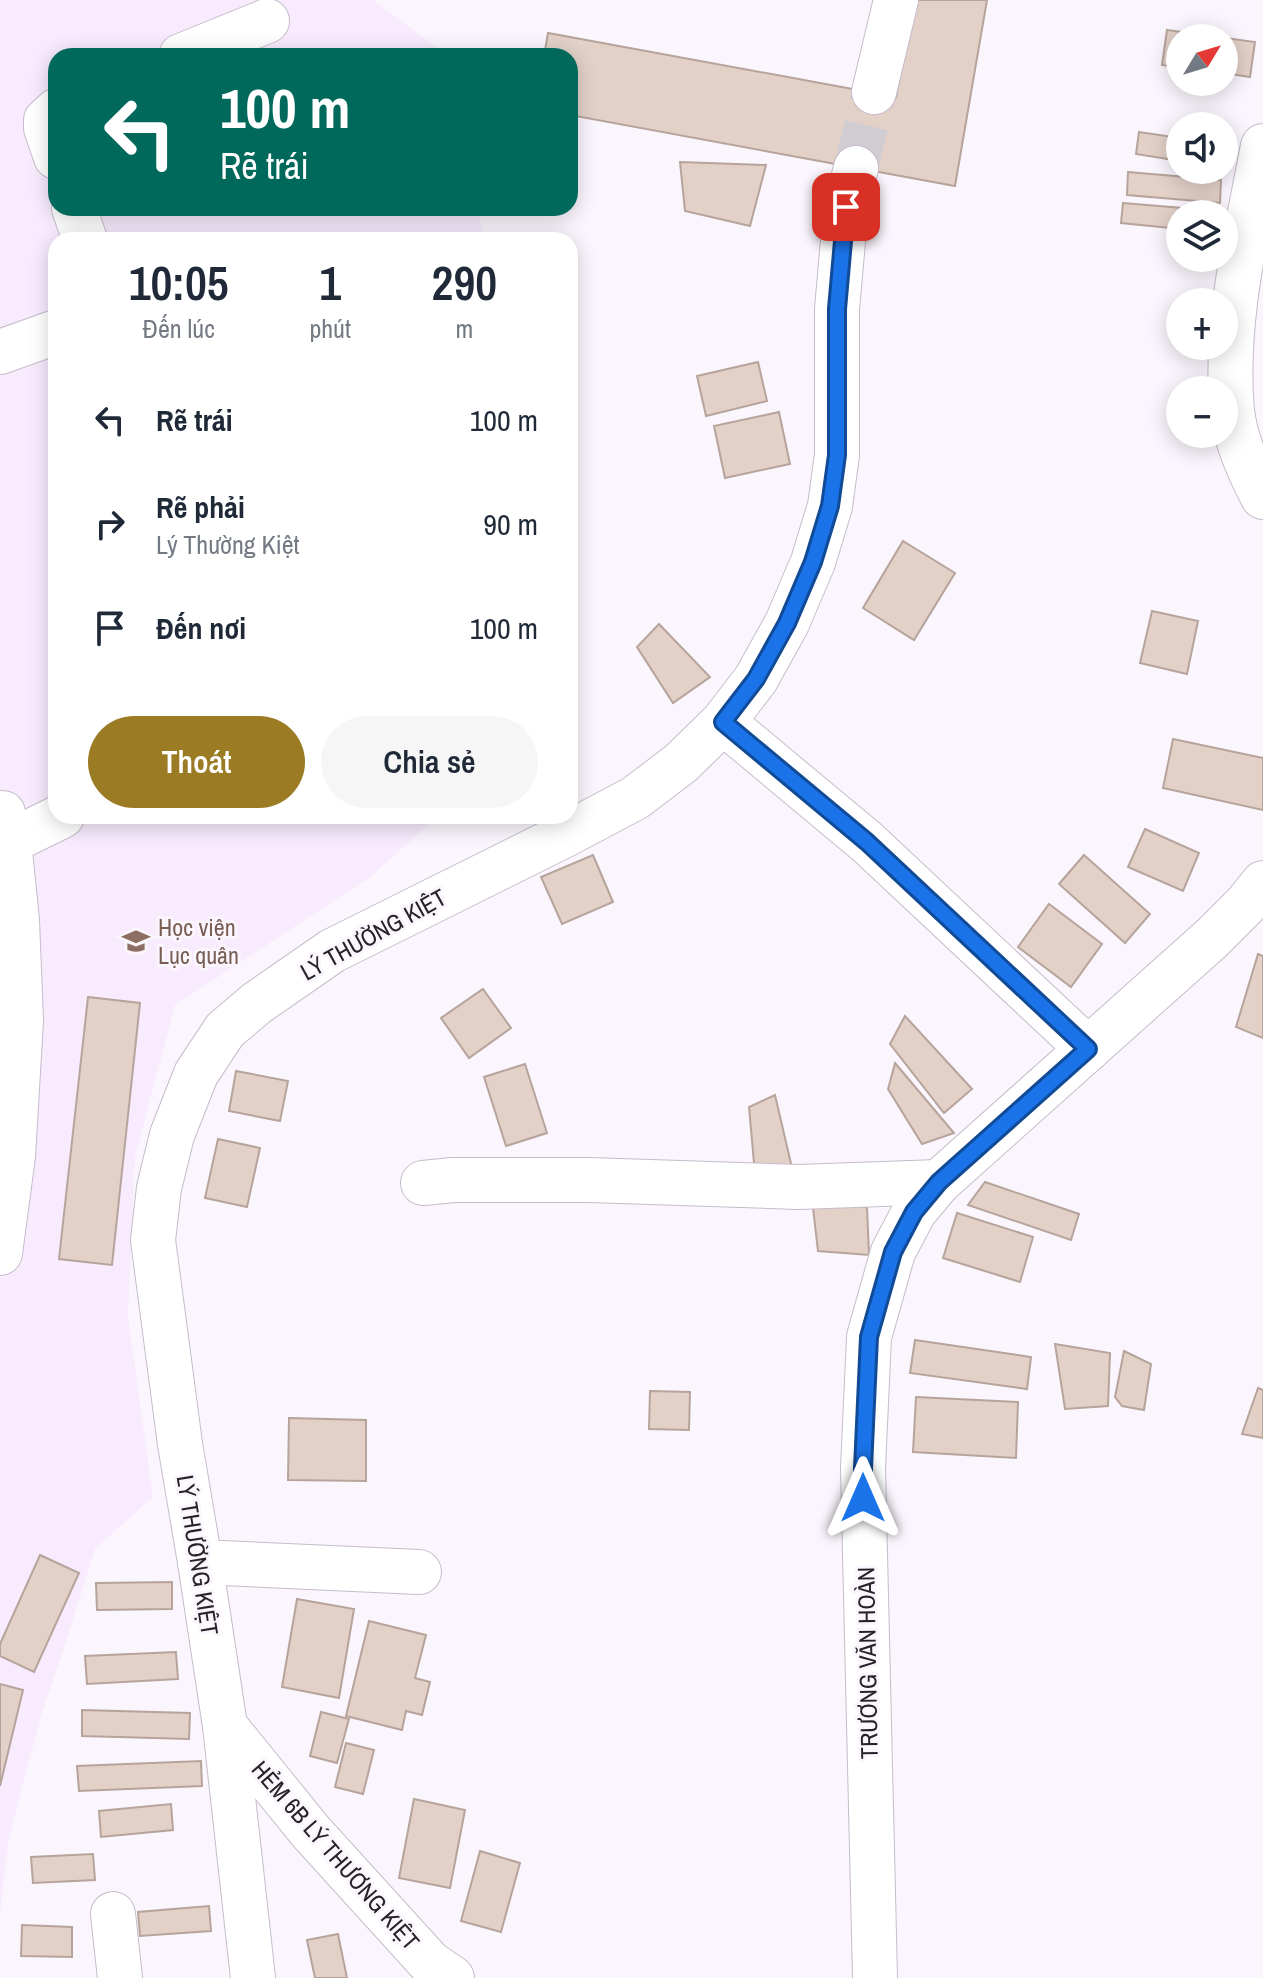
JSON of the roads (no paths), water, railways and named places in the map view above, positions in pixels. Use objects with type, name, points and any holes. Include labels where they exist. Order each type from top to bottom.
[{"type":"street","points":[[874,92],[896,0]]},
{"type":"street","points":[[201,48],[267,21]]},
{"type":"street","points":[[1263,146],[1237,288],[1232,361],[1232,412],[1241,448],[1263,497]]},
{"type":"street","name":"LÝ THƯỜNG KIỆT","points":[[253,1978],[225,1726],[180,1444],[153,1240],[159,1188],[172,1135],[196,1074],[225,1030],[257,1003],[332,951],[635,798],[681,763],[723,722],[756,679],[787,623],[813,562],[830,506],[837,455],[837,309],[851,187]]},
{"type":"street","points":[[0,352],[48,335]]},
{"type":"street","points":[[723,722],[867,842],[1088,1049]]},
{"type":"street","points":[[0,1253],[13,1156],[21,1021],[17,920],[3,820],[48,817]]},
{"type":"street","name":"TRƯƠNG VĂN HOÀN","points":[[875,1978],[863,1468],[869,1337],[893,1252],[914,1212],[939,1182],[1211,939],[1263,883]]},
{"type":"street","points":[[423,1183],[453,1180],[589,1180],[798,1187],[939,1182]]},
{"type":"street","points":[[200,1562],[419,1572]]},
{"type":"street","name":"HẺM 6B LÝ THƯƠNG KIỆT","points":[[225,1726],[311,1832],[430,1963],[452,1978]]},
{"type":"street","points":[[113,1914],[120,1978]]},
{"type":"tunnel","points":[[856,168],[874,92]]},
{"type":"place","name":"Học viện Lục quân","points":[[136,941]]}]
